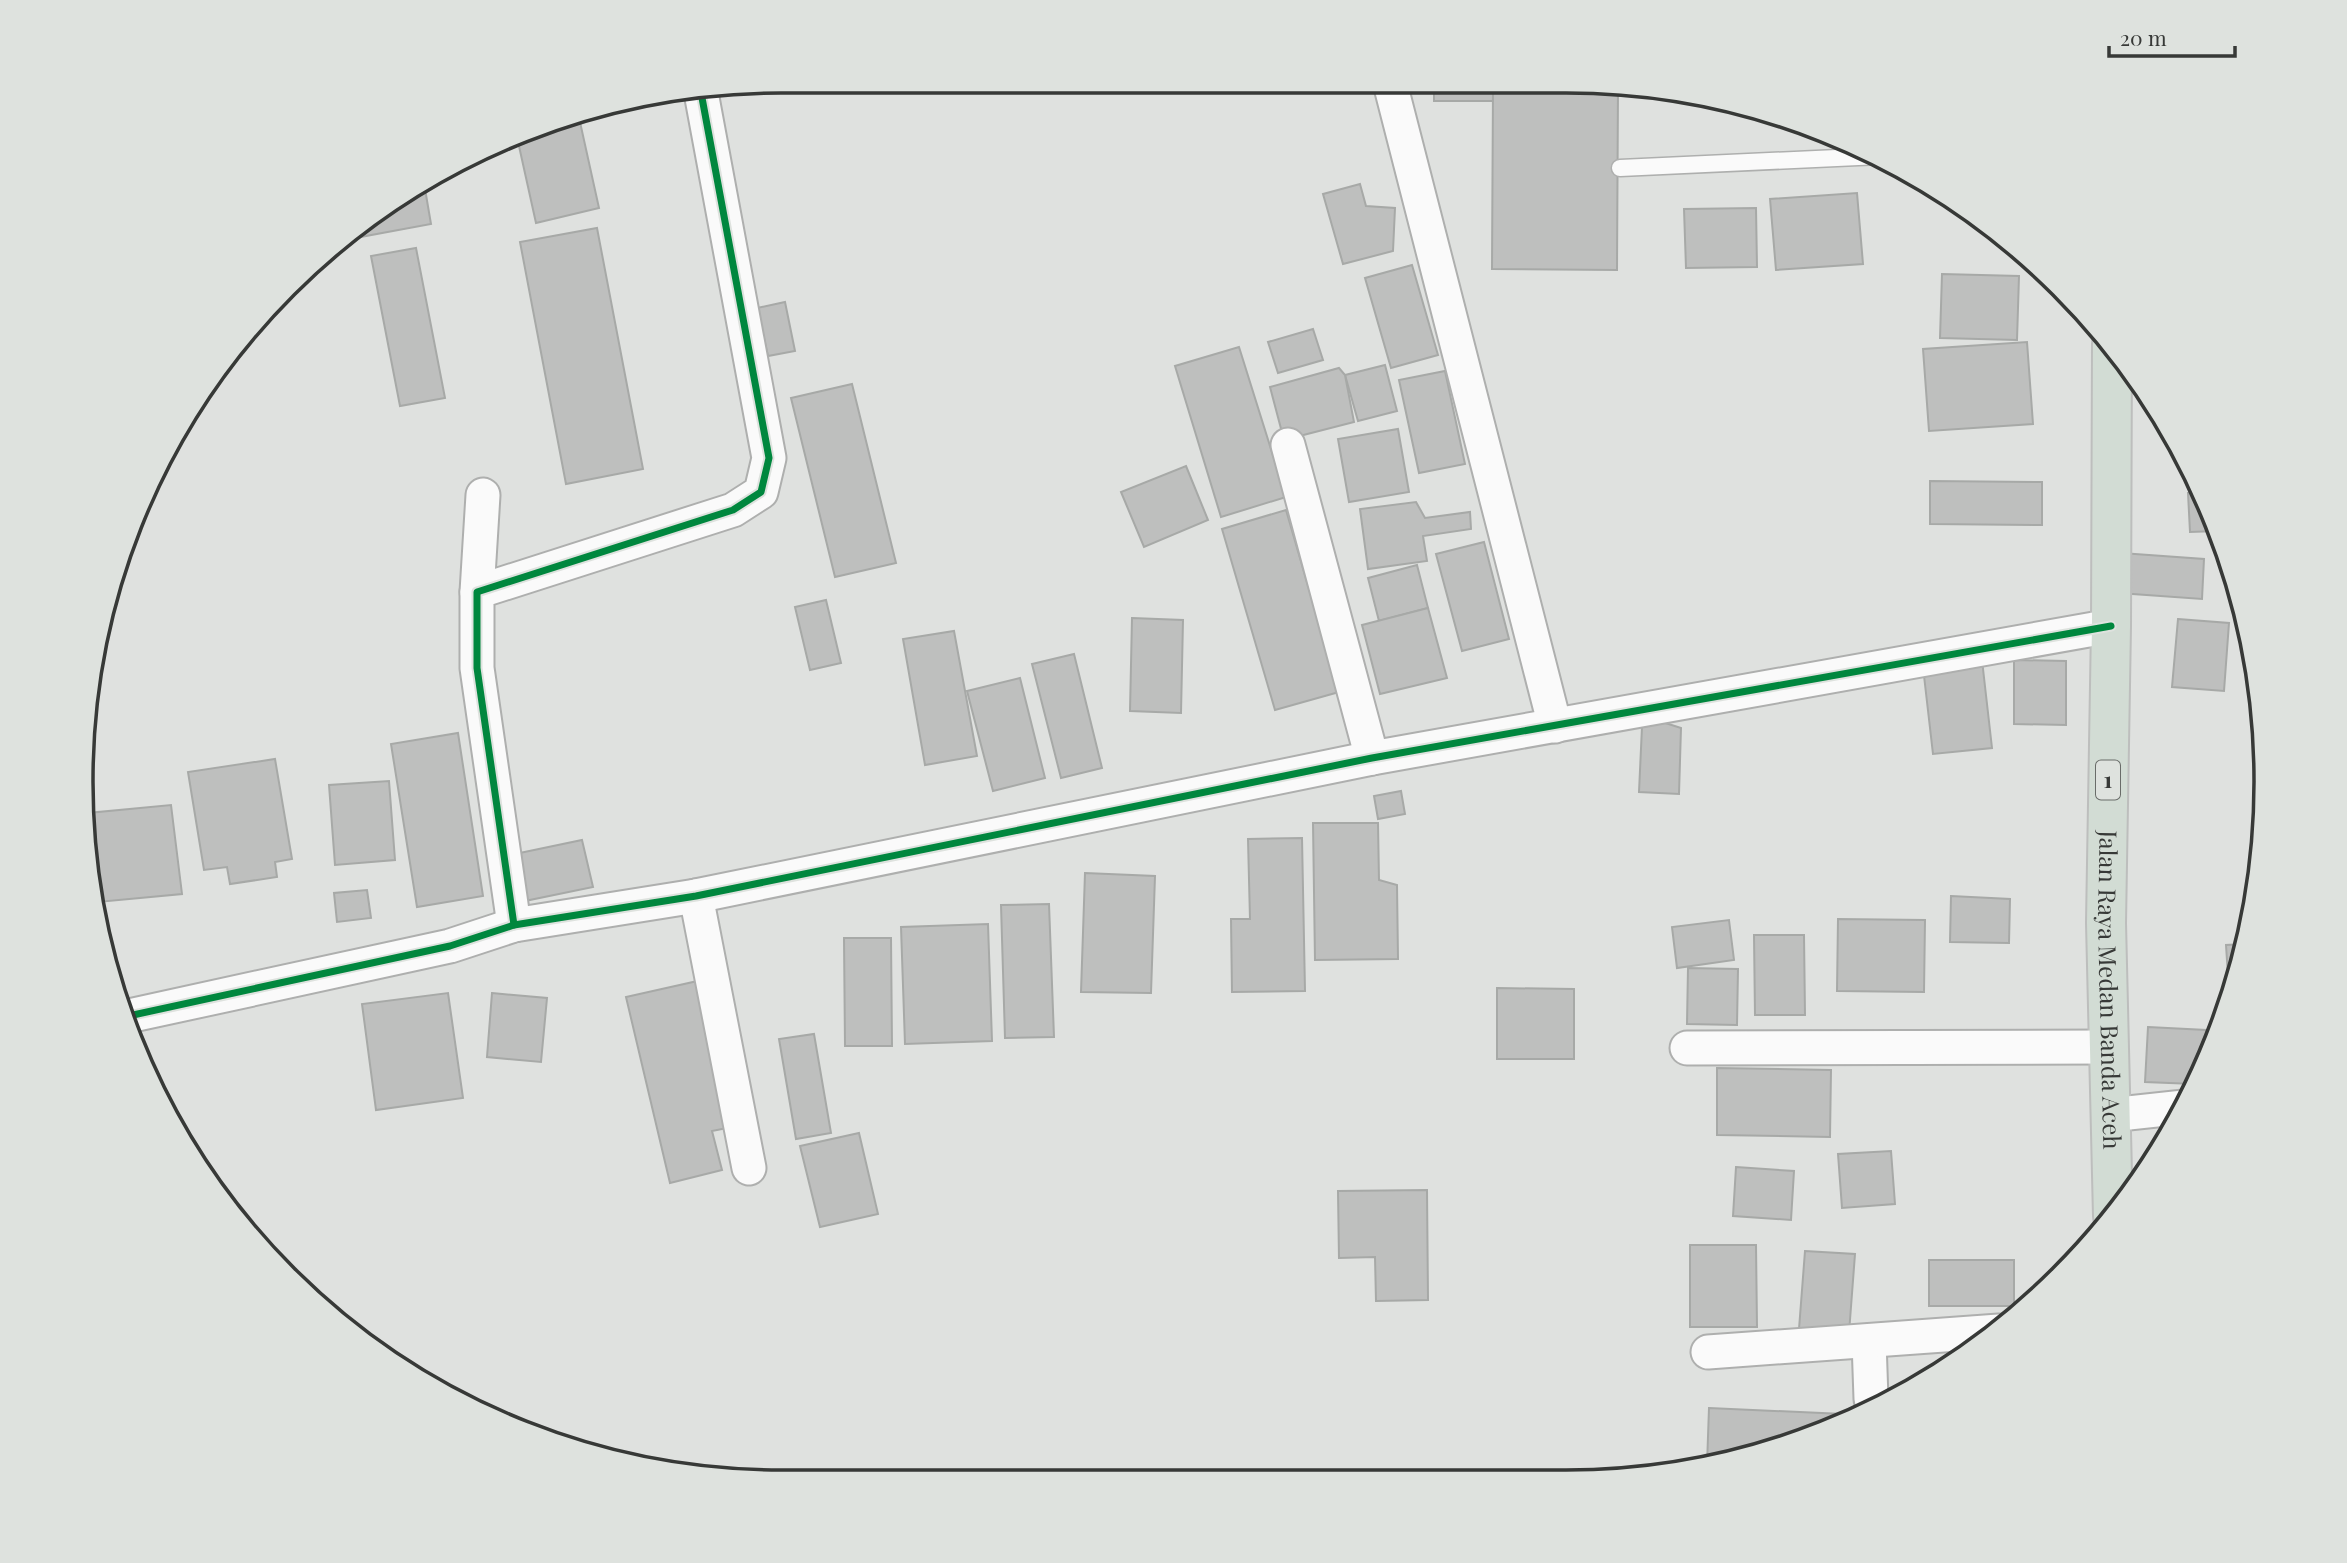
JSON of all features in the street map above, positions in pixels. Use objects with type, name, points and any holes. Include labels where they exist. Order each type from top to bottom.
[{"type":"highway","name":"Jalan Raya Medan Banda Aceh","points":[[2112,362],[2106,923],[2113,1200]]},
{"type":"street","points":[[1393,93],[1555,726]]},
{"type":"street","points":[[478,592],[733,510],[761,492],[769,458],[702,98]]},
{"type":"street","points":[[1288,445],[1372,758]]},
{"type":"street","points":[[483,495],[477,668],[514,925]]},
{"type":"street","points":[[134,1015],[450,946],[514,925],[696,896],[1372,758],[2111,626]]},
{"type":"street","points":[[696,896],[749,1168]]},
{"type":"street","points":[[1687,1048],[2108,1047]]},
{"type":"street","points":[[2110,1115],[2171,1108]]},
{"type":"street","points":[[1708,1352],[1979,1332]]},
{"type":"street","points":[[1869,1340],[1871,1398]]},
{"type":"lane","points":[[1620,168],[1855,157]]},
{"type":"building","points":[[1434,93],[1493,93],[1493,101],[1434,101]]},
{"type":"building","points":[[1493,93],[1618,95],[1617,270],[1492,269]]},
{"type":"building","points":[[580,123],[599,208],[536,223],[519,145]]},
{"type":"building","points":[[1360,184],[1366,206],[1395,208],[1393,251],[1343,264],[1323,194]]},
{"type":"building","points":[[426,192],[431,224],[359,237]]},
{"type":"building","points":[[1857,193],[1863,264],[1776,270],[1770,199]]},
{"type":"building","points":[[1756,208],[1757,267],[1686,268],[1684,209]]},
{"type":"building","points":[[597,228],[643,469],[566,484],[520,242]]},
{"type":"building","points":[[416,248],[445,398],[400,406],[371,256]]},
{"type":"building","points":[[1412,265],[1438,355],[1391,368],[1365,278]]},
{"type":"building","points":[[1942,274],[2019,276],[2017,340],[1940,338]]},
{"type":"building","points":[[785,302],[795,351],[768,356],[757,308]]},
{"type":"building","points":[[1313,329],[1323,360],[1278,373],[1268,342]]},
{"type":"building","points":[[2027,342],[2033,424],[1929,431],[1923,349]]},
{"type":"building","points":[[1239,347],[1286,497],[1221,517],[1175,366]]},
{"type":"building","points":[[1385,365],[1397,411],[1358,421],[1345,375]]},
{"type":"building","points":[[1339,368],[1345,375],[1354,422],[1284,440],[1270,387]]},
{"type":"building","points":[[1445,371],[1465,464],[1419,473],[1399,380]]},
{"type":"building","points":[[852,384],[896,563],[835,577],[791,398]]},
{"type":"building","points":[[1398,429],[1409,492],[1349,502],[1338,439]]},
{"type":"building","points":[[1186,466],[1208,520],[1144,547],[1121,492]]},
{"type":"building","points":[[1930,481],[2042,482],[2042,525],[1930,524]]},
{"type":"building","points":[[2188,493],[2190,493],[2207,531],[2190,532]]},
{"type":"building","points":[[1416,502],[1425,518],[1470,512],[1471,529],[1423,536],[1427,561],[1368,569],[1360,509]]},
{"type":"building","points":[[1286,510],[1339,692],[1275,710],[1222,529]]},
{"type":"building","points":[[1484,542],[1509,639],[1462,651],[1436,554]]},
{"type":"building","points":[[2121,553],[2204,559],[2202,599],[2119,593]]},
{"type":"building","points":[[1417,565],[1428,608],[1379,621],[1368,578]]},
{"type":"building","points":[[826,600],[841,663],[810,670],[795,607]]},
{"type":"building","points":[[1428,608],[1447,678],[1380,694],[1362,625]]},
{"type":"building","points":[[1132,618],[1183,620],[1181,713],[1130,711]]},
{"type":"building","points":[[2178,619],[2229,623],[2224,691],[2172,687]]},
{"type":"building","points":[[954,631],[977,756],[925,765],[903,639]]},
{"type":"building","points":[[1074,654],[1102,768],[1061,778],[1032,664]]},
{"type":"building","points":[[1982,660],[1992,748],[1933,754],[1923,667]]},
{"type":"building","points":[[2014,660],[2066,661],[2066,725],[2014,724]]},
{"type":"building","points":[[1020,678],[1045,778],[993,791],[967,691]]},
{"type":"building","points":[[1656,720],[1681,728],[1679,794],[1639,792],[1642,727]]},
{"type":"building","points":[[458,733],[483,896],[417,907],[391,744]]},
{"type":"building","points":[[275,759],[292,859],[275,862],[277,877],[230,884],[227,867],[204,870],[188,772]]},
{"type":"building","points":[[389,781],[395,860],[335,865],[329,785]]},
{"type":"building","points":[[1401,791],[1405,814],[1378,819],[1374,796]]},
{"type":"building","points":[[171,805],[182,894],[104,901],[94,812]]},
{"type":"building","points":[[1313,823],[1378,823],[1379,880],[1397,885],[1398,959],[1315,960]]},
{"type":"building","points":[[1302,838],[1305,991],[1232,992],[1231,919],[1250,919],[1248,839]]},
{"type":"building","points":[[582,840],[593,887],[520,902],[510,855]]},
{"type":"building","points":[[1085,873],[1155,876],[1151,993],[1081,992]]},
{"type":"building","points":[[367,890],[371,918],[337,922],[334,893]]},
{"type":"building","points":[[1951,896],[2010,899],[2009,943],[1950,942]]},
{"type":"building","points":[[1049,904],[1054,1037],[1005,1038],[1001,905]]},
{"type":"building","points":[[1838,919],[1925,920],[1924,992],[1837,991]]},
{"type":"building","points":[[1729,920],[1734,960],[1677,968],[1672,927]]},
{"type":"building","points":[[988,924],[992,1041],[905,1044],[901,927]]},
{"type":"building","points":[[1754,935],[1804,935],[1805,1015],[1755,1015]]},
{"type":"building","points":[[844,938],[891,938],[892,1046],[845,1046]]},
{"type":"building","points":[[2226,945],[2235,945],[2228,971]]},
{"type":"building","points":[[1688,968],[1738,969],[1737,1025],[1687,1024]]},
{"type":"building","points":[[702,980],[737,1126],[712,1131],[722,1170],[670,1183],[626,997]]},
{"type":"building","points":[[1497,988],[1574,989],[1574,1059],[1497,1059]]},
{"type":"building","points":[[448,993],[463,1098],[376,1110],[362,1004]]},
{"type":"building","points":[[492,993],[547,998],[541,1062],[487,1057]]},
{"type":"building","points":[[2148,1027],[2206,1030],[2184,1084],[2145,1082]]},
{"type":"building","points":[[814,1034],[831,1133],[796,1139],[779,1039]]},
{"type":"building","points":[[1717,1068],[1831,1070],[1830,1137],[1717,1135]]},
{"type":"building","points":[[859,1133],[878,1214],[820,1227],[800,1146]]},
{"type":"building","points":[[1891,1151],[1895,1204],[1842,1208],[1838,1154]]},
{"type":"building","points":[[1736,1167],[1794,1171],[1791,1220],[1733,1216]]},
{"type":"building","points":[[1427,1190],[1428,1300],[1376,1301],[1375,1257],[1339,1258],[1338,1191]]},
{"type":"building","points":[[1690,1245],[1756,1245],[1757,1327],[1690,1327]]},
{"type":"building","points":[[1805,1251],[1855,1254],[1849,1333],[1799,1329]]},
{"type":"building","points":[[1929,1260],[2014,1260],[2014,1304],[2012,1306],[1929,1306]]},
{"type":"building","points":[[1709,1408],[1838,1414],[1787,1434],[1707,1455]]},
{"type":"cycle path","points":[[514,925],[477,668],[477,592],[733,510],[761,492],[769,458],[702,98]]},
{"type":"cycle path","points":[[134,1015],[450,946],[514,925],[696,896],[1372,758],[2111,626]]}]
